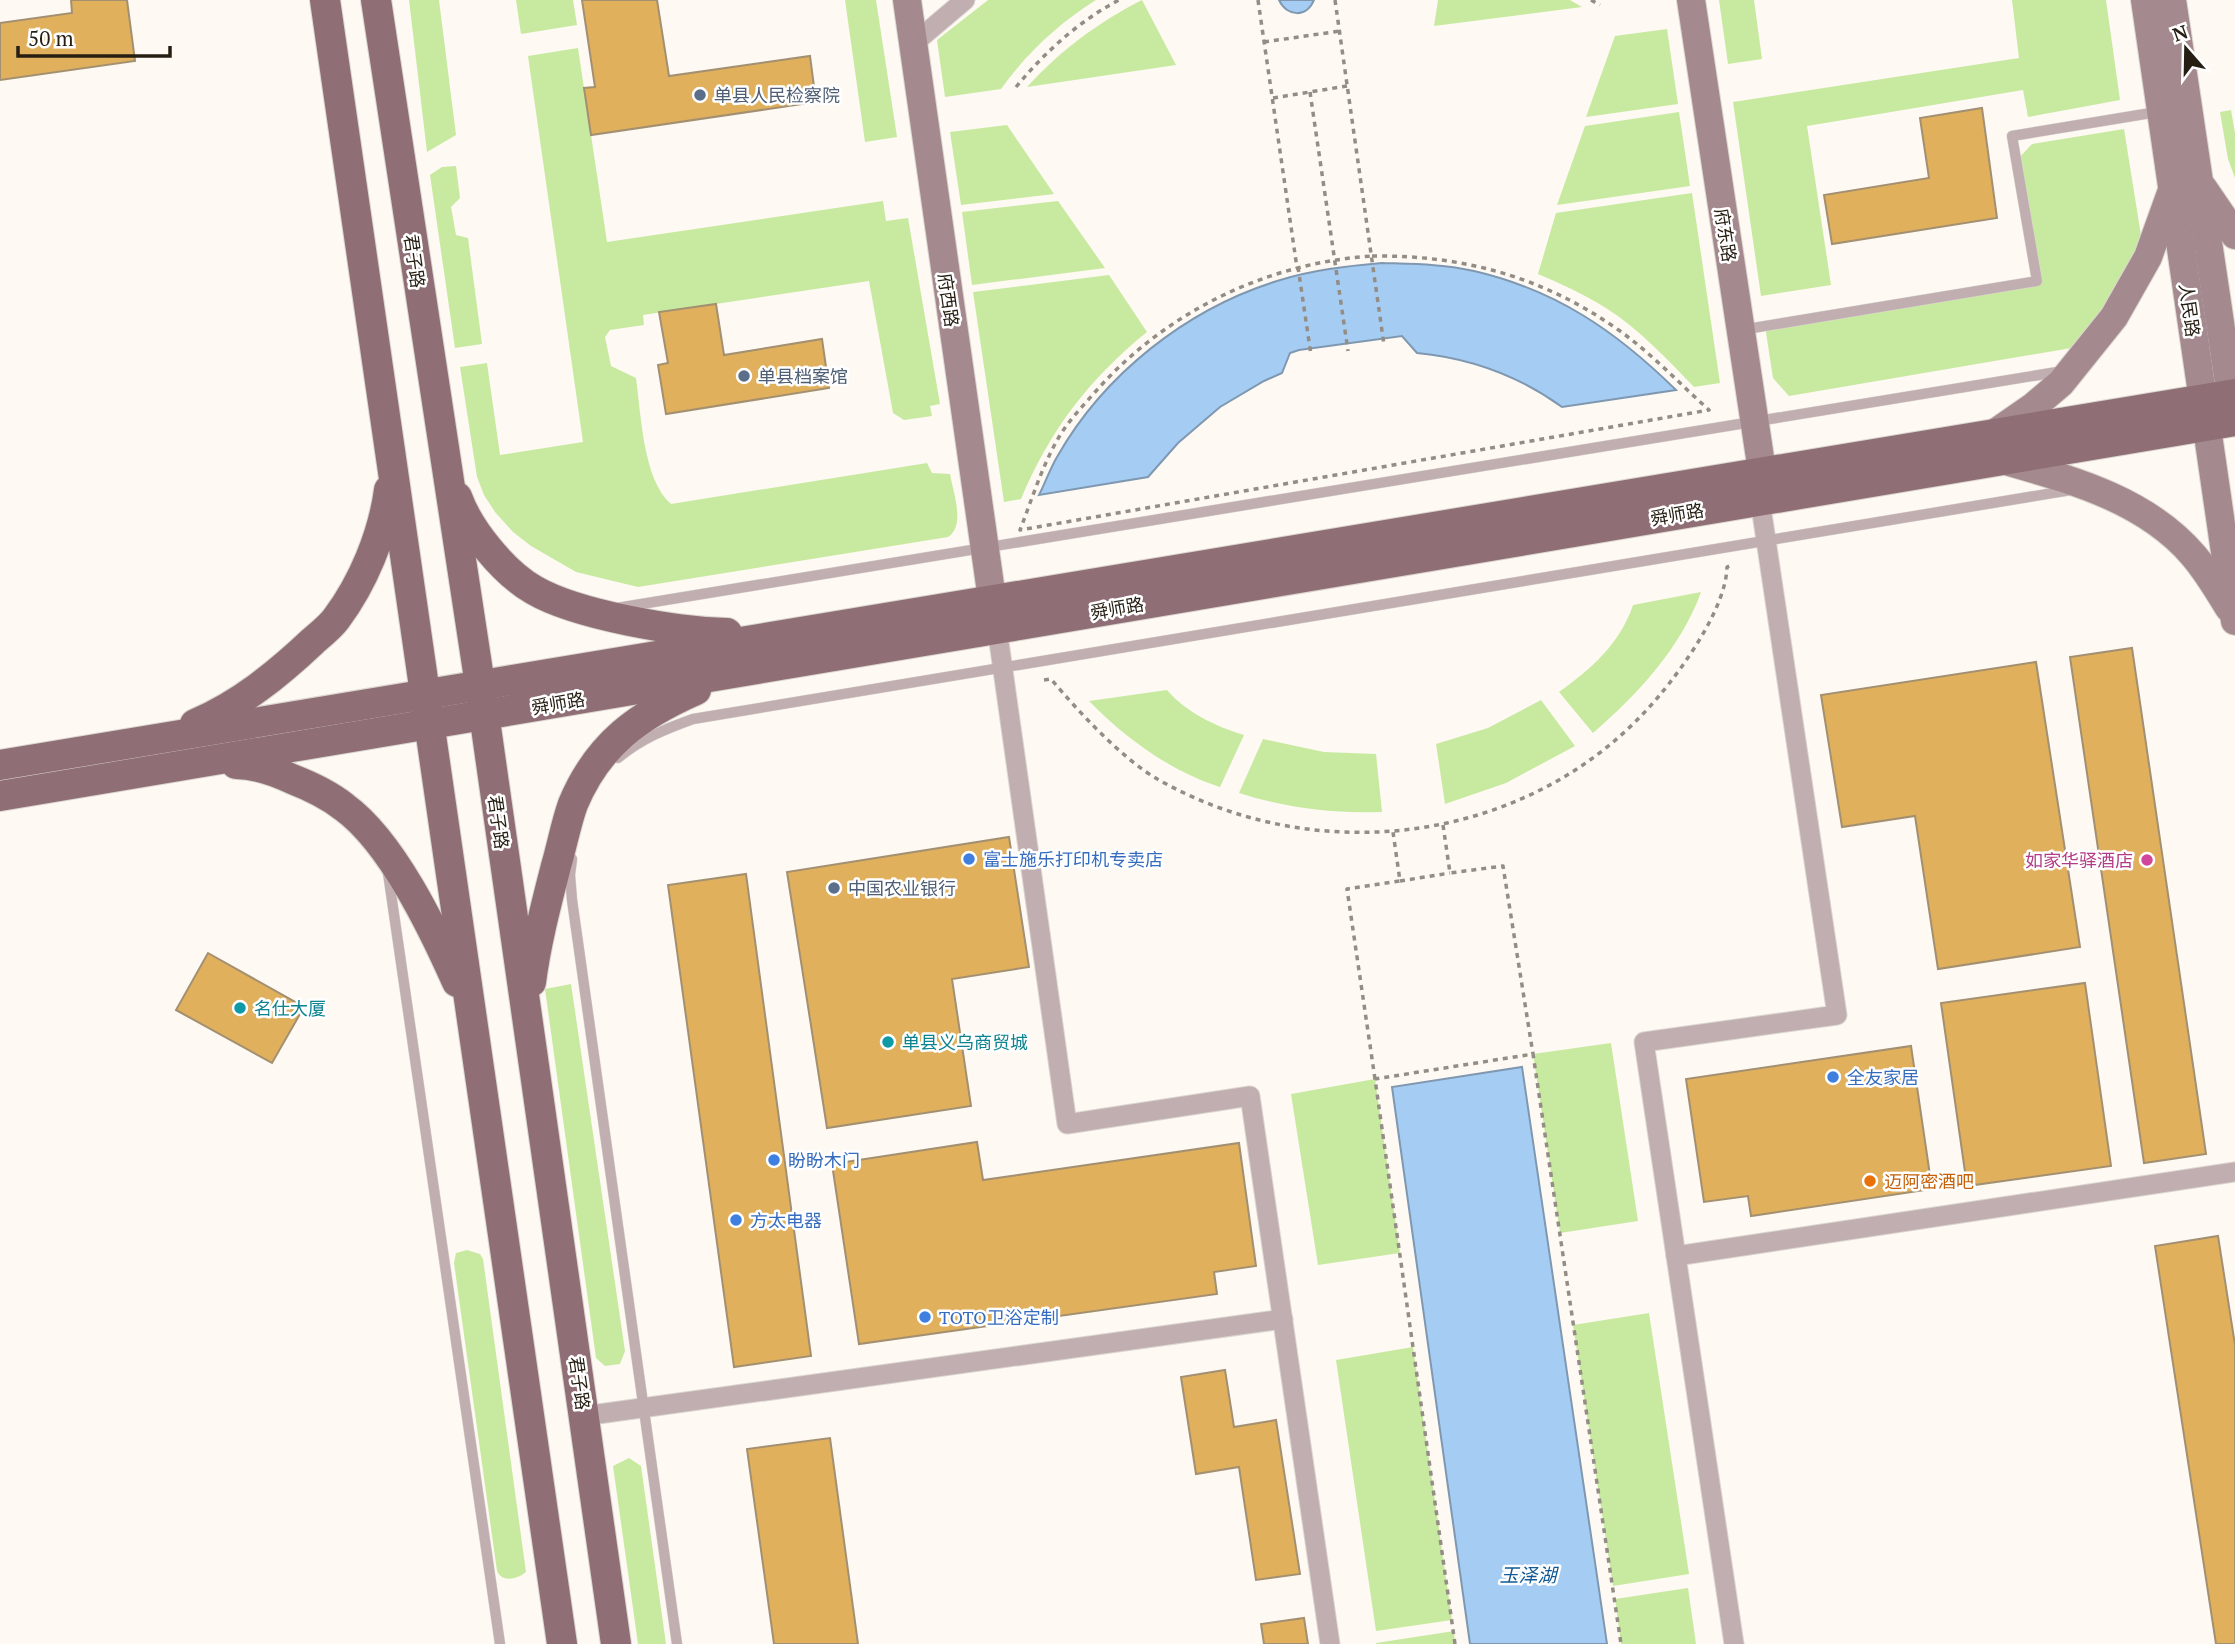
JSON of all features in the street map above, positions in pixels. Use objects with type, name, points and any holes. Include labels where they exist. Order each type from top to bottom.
[{"type":"main road","points":[[325,0],[562,1644]]},
{"type":"main road","name":"君子路","points":[[376,0],[480,685],[616,1644]]},
{"type":"main road","name":"府西路","points":[[907,0],[995,613]]},
{"type":"main road","name":"府东路","points":[[1690,0],[1741,330],[1761,485]]},
{"type":"main road","name":"人民路","points":[[2145,0],[2172,191],[2226,411]]},
{"type":"main road","name":"人民路","points":[[2172,0],[2199,181],[2226,411],[2235,619]]},
{"type":"main road","points":[[2199,181],[2235,235]]},
{"type":"main road","points":[[2172,191],[2148,257],[2114,317],[2061,383],[2034,406],[1997,446],[2144,513],[2192,554],[2212,580],[2235,619]]},
{"type":"main road","name":"舜师路","points":[[0,796],[747,670],[995,613],[1997,446],[2226,411]]},
{"type":"main road","points":[[444,456],[467,520],[508,569],[534,590],[562,602],[634,621],[705,632],[779,635]]},
{"type":"main road","points":[[158,739],[203,720],[268,682],[335,621],[370,559],[387,506],[392,469]]},
{"type":"main road","name":"舜师路","points":[[0,765],[779,635],[995,613]]},
{"type":"main road","points":[[527,1014],[541,920],[573,806],[591,783],[606,748],[632,724],[663,704],[747,670]]},
{"type":"main road","points":[[165,768],[239,764],[276,772],[310,786],[345,807],[367,828],[408,887],[457,980],[472,1021]]},
{"type":"street","points":[[913,44],[965,0]]},
{"type":"street","points":[[1734,1644],[1644,1041],[1837,1015],[1761,485]]},
{"type":"street","points":[[995,613],[1067,1124],[1250,1097],[1330,1644]]},
{"type":"street","points":[[1676,1256],[2235,1172]]},
{"type":"street","points":[[584,1416],[1283,1319]]},
{"type":"lane","points":[[1741,330],[2037,281],[2012,136],[2161,111]]},
{"type":"lane","points":[[596,611],[2072,370]]},
{"type":"lane","points":[[613,762],[636,743],[661,730],[693,719],[2089,487]]},
{"type":"lane","points":[[575,846],[569,875],[572,900],[677,1644]]},
{"type":"lane","points":[[385,851],[500,1644]]},
{"type":"path","points":[[1016,87],[1062,40],[1119,0]]},
{"type":"path","points":[[1258,0],[1311,355]]},
{"type":"path","points":[[1335,0],[1384,345]]},
{"type":"path","points":[[1591,0],[1600,5]]},
{"type":"path","points":[[1264,42],[1340,31]]},
{"type":"path","points":[[1273,97],[1347,86]]},
{"type":"path","points":[[1310,92],[1348,351]]},
{"type":"path","points":[[1416,257],[1472,264],[1500,271],[1553,291],[1577,303],[1621,332],[1709,410],[1020,530],[1059,436],[1113,371],[1156,335],[1204,304],[1240,288],[1298,269],[1335,262],[1416,257]]},
{"type":"path","points":[[1044,680],[1051,679],[1071,704],[1156,778],[1203,803],[1284,826],[1334,833],[1393,832],[1443,825],[1497,810],[1544,788],[1582,766],[1622,735],[1645,713],[1673,679],[1709,622],[1721,597],[1727,567],[1732,565]]},
{"type":"path","points":[[1443,825],[1450,873]]},
{"type":"path","points":[[1393,832],[1400,881]]},
{"type":"path","points":[[1455,1644],[1347,889],[1503,866],[1621,1644]]},
{"type":"path","points":[[1375,1079],[1533,1054]]},
{"type":"green space","points":[[409,0],[439,0],[456,135],[427,152]]},
{"type":"green space","points":[[516,0],[573,0],[577,25],[521,34]]},
{"type":"green space","points":[[845,0],[876,0],[897,137],[865,142]]},
{"type":"green space","points":[[988,0],[1096,0],[1044,40],[1001,89],[945,97],[937,40]]},
{"type":"green space","points":[[1142,0],[1176,65],[1027,87],[1080,38]]},
{"type":"green space","points":[[1438,0],[1570,0],[1582,7],[1434,26]]},
{"type":"green space","points":[[1719,0],[1754,0],[1762,59],[1728,64]]},
{"type":"green space","points":[[2012,0],[2106,0],[2120,100],[2028,117],[2023,90],[1807,126],[1831,285],[1761,296],[1733,102],[2019,58]]},
{"type":"green space","points":[[1667,29],[1678,104],[1586,117],[1615,36]]},
{"type":"green space","points":[[578,48],[607,242],[883,201],[886,221],[908,218],[940,404],[930,406],[932,416],[904,420],[893,413],[869,281],[643,315],[644,325],[610,330],[605,337],[611,366],[636,378],[645,446],[654,479],[662,493],[671,504],[927,463],[932,473],[950,474],[957,517],[953,532],[948,537],[638,587],[576,572],[531,546],[513,532],[495,512],[477,477],[460,367],[487,363],[500,455],[583,442],[528,56]]},
{"type":"green space","points":[[2231,110],[2235,133],[2235,178],[2228,159],[2220,112]]},
{"type":"green space","points":[[1679,112],[1690,186],[1557,205],[1585,126]]},
{"type":"green space","points":[[1007,125],[1054,194],[961,205],[950,132]]},
{"type":"green space","points":[[2124,129],[2143,248],[2077,347],[1789,396],[1773,378],[1765,326],[2036,281],[2016,161],[2032,144]]},
{"type":"green space","points":[[456,166],[460,198],[451,207],[456,235],[468,238],[482,344],[455,348],[430,175],[442,167]]},
{"type":"green space","points":[[1692,193],[1720,383],[1694,387],[1618,316],[1581,294],[1538,274],[1556,213]]},
{"type":"green space","points":[[1058,201],[1105,268],[972,285],[962,212]]},
{"type":"green space","points":[[1109,275],[1147,332],[1107,368],[1073,407],[1045,450],[1021,499],[1004,502],[973,292]]},
{"type":"green space","points":[[1701,592],[1670,651],[1626,703],[1593,733],[1559,692],[1612,644],[1633,605]]},
{"type":"green space","points":[[1167,690],[1202,718],[1244,735],[1220,787],[1184,772],[1149,752],[1089,701]]},
{"type":"green space","points":[[1541,700],[1575,746],[1506,783],[1445,804],[1436,744],[1488,728]]},
{"type":"green space","points":[[1263,739],[1324,752],[1376,754],[1382,812],[1309,809],[1239,793]]},
{"type":"green space","points":[[571,984],[625,1351],[620,1364],[605,1366],[596,1358],[545,989]]},
{"type":"green space","points":[[1611,1043],[1638,1221],[1560,1233],[1533,1054]]},
{"type":"green space","points":[[1375,1079],[1400,1253],[1318,1265],[1291,1094]]},
{"type":"green space","points":[[467,1250],[480,1254],[483,1259],[526,1572],[510,1579],[499,1575],[497,1571],[454,1263],[456,1253]]},
{"type":"green space","points":[[1649,1313],[1689,1574],[1613,1586],[1573,1325]]},
{"type":"green space","points":[[1413,1347],[1452,1620],[1376,1631],[1336,1360]]},
{"type":"green space","points":[[629,1458],[641,1466],[666,1644],[638,1644],[613,1466]]},
{"type":"green space","points":[[1688,1588],[1696,1644],[1621,1644],[1615,1599]]},
{"type":"green space","points":[[1454,1631],[1455,1644],[1376,1644],[1376,1643]]},
{"type":"water","points":[[1279,0],[1314,0],[1307,10],[1297,13],[1287,10]]},
{"type":"water","points":[[1382,263],[1463,269],[1532,289],[1558,301],[1607,331],[1676,390],[1562,407],[1529,386],[1493,370],[1456,359],[1417,353],[1402,336],[1299,350],[1290,353],[1282,373],[1220,407],[1178,443],[1148,477],[1039,495],[1057,457],[1099,398],[1151,348],[1180,327],[1244,293],[1277,281],[1329,269]]},
{"type":"water","name":"玉泽湖","points":[[1522,1067],[1607,1644],[1470,1644],[1392,1087]]},
{"type":"building","points":[[71,0],[127,0],[135,61],[0,80],[0,23],[72,13]]},
{"type":"building","name":"单县人民检察院","points":[[582,0],[657,0],[669,76],[810,56],[816,102],[591,135],[584,88],[595,87]]},
{"type":"building","points":[[1982,108],[1997,218],[1832,244],[1824,195],[1929,178],[1920,118]]},
{"type":"building","name":"单县档案馆","points":[[716,304],[724,355],[822,339],[829,388],[666,414],[658,365],[668,363],[659,312]]},
{"type":"building","points":[[2132,648],[2206,1154],[2144,1163],[2070,657]]},
{"type":"building","points":[[2036,662],[2080,947],[1938,969],[1915,816],[1842,827],[1821,695]]},
{"type":"building","name":"单县义乌商贸城","points":[[1009,837],[1029,967],[952,979],[971,1106],[827,1128],[787,872]]},
{"type":"building","points":[[746,874],[811,1356],[734,1367],[668,885]]},
{"type":"building","name":"名仕大厦","points":[[208,953],[304,1007],[272,1063],[176,1010]]},
{"type":"building","points":[[2085,983],[2111,1166],[1967,1186],[1941,1003]]},
{"type":"building","points":[[1911,1046],[1932,1189],[1751,1216],[1748,1196],[1704,1202],[1686,1079]]},
{"type":"building","points":[[977,1142],[983,1180],[1239,1143],[1256,1266],[1214,1272],[1217,1294],[859,1344],[832,1164]]},
{"type":"building","points":[[2218,1236],[2235,1345],[2235,1644],[2216,1644],[2155,1246]]},
{"type":"building","points":[[1225,1370],[1234,1427],[1276,1420],[1300,1574],[1256,1580],[1239,1467],[1196,1474],[1181,1377]]},
{"type":"building","points":[[830,1438],[858,1644],[774,1644],[747,1449]]},
{"type":"building","points":[[1304,1618],[1308,1644],[1264,1644],[1261,1624]]},
{"type":"place","name":"单县人民检察院","points":[[700,95]]},
{"type":"place","name":"单县档案馆","points":[[744,376]]},
{"type":"place","name":"富士施乐打印机专卖店","points":[[969,859]]},
{"type":"place","name":"如家华驿酒店","points":[[2147,860]]},
{"type":"place","name":"中国农业银行","points":[[834,888]]},
{"type":"place","name":"名仕大厦","points":[[240,1008]]},
{"type":"place","name":"单县义乌商贸城","points":[[888,1042]]},
{"type":"place","name":"全友家居","points":[[1833,1077]]},
{"type":"place","name":"盼盼木门","points":[[774,1160]]},
{"type":"place","name":"迈阿密酒吧","points":[[1870,1181]]},
{"type":"place","name":"方太电器","points":[[736,1220]]},
{"type":"place","name":"TOTO卫浴定制","points":[[925,1317]]}]
